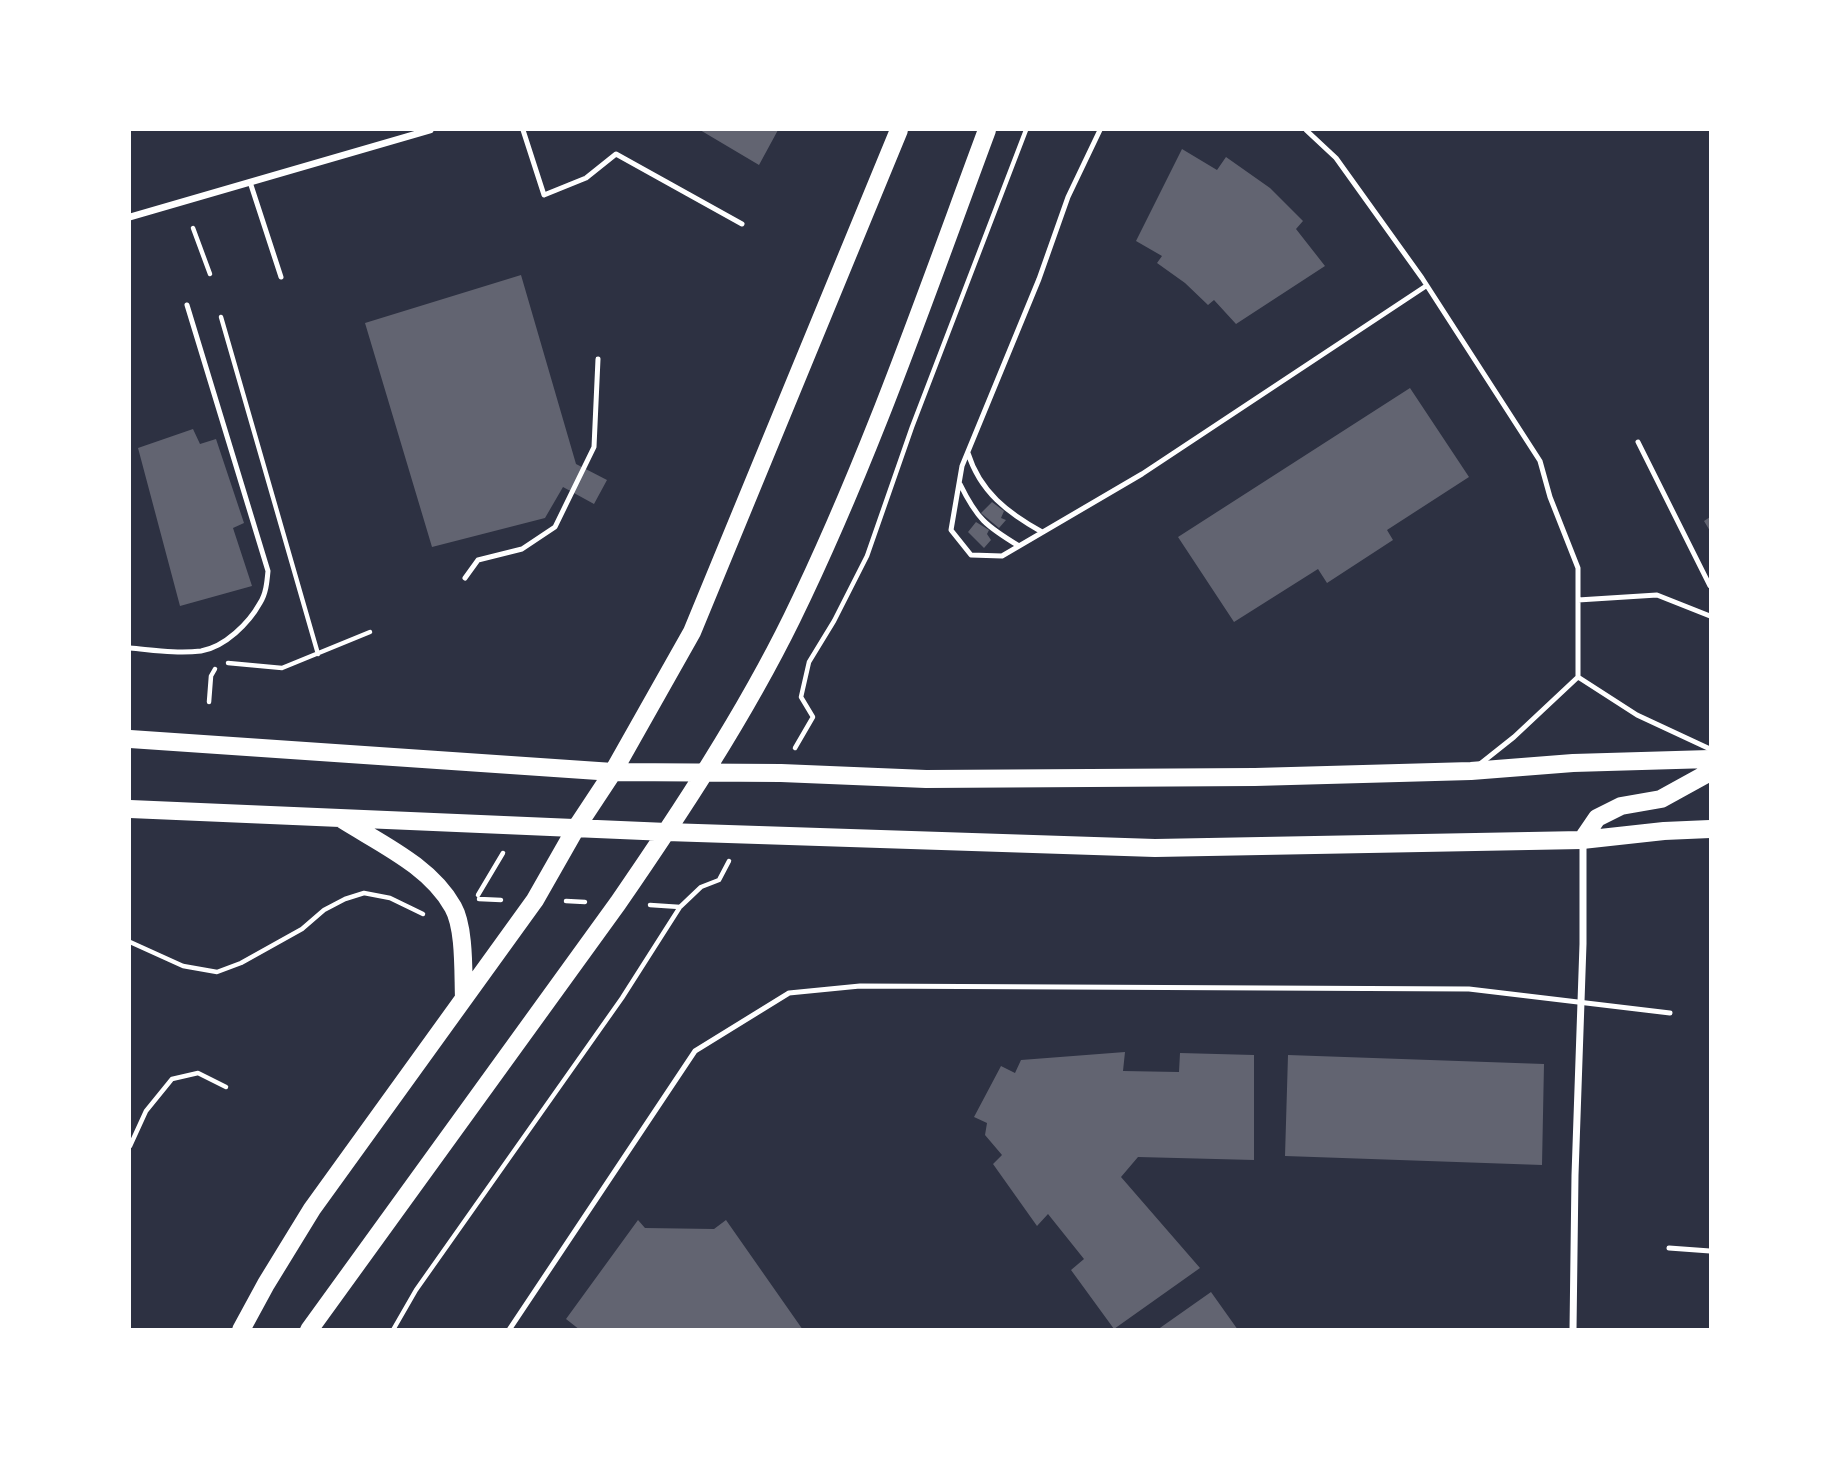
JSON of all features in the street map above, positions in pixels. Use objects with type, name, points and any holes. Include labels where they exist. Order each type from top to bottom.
[{"type":"main road","points":[[242,1329],[312,1209],[535,900],[576,828],[613,772],[692,632],[899,130]]},
{"type":"main road","points":[[309,1329],[618,903],[667,832],[747,701],[792,619],[861,466],[987,130]]},
{"type":"main road","points":[[130,739],[613,772],[781,773],[926,779],[1255,777],[1710,760]]},
{"type":"main road","points":[[1583,839],[1597,818],[1621,806],[1661,799],[1710,772]]},
{"type":"main road","points":[[130,809],[667,832],[1155,848],[1583,839],[1710,829]]},
{"type":"main road","points":[[340,818],[424,872],[453,908],[463,949],[464,998]]},
{"type":"street","points":[[130,217],[430,130]]},
{"type":"street","points":[[1573,1329],[1583,839]]},
{"type":"lane","points":[[523,130],[544,195],[586,178],[616,154],[742,224]]},
{"type":"lane","points":[[1100,130],[1068,198],[1039,279],[968,452],[959,483],[951,530],[971,555],[1002,555],[1142,474],[1426,286]]},
{"type":"lane","points":[[1306,130],[1336,158],[1426,286],[1540,461],[1550,497],[1578,568],[1578,677],[1514,737],[1471,771]]},
{"type":"lane","points":[[250,183],[281,277]]},
{"type":"lane","points":[[130,648],[178,652],[205,650],[240,629],[261,603],[266,588],[268,571],[187,305]]},
{"type":"lane","points":[[465,578],[478,560],[522,549],[555,527],[594,447],[598,359]]},
{"type":"lane","points":[[1638,442],[1710,586]]},
{"type":"lane","points":[[968,452],[974,473],[986,490],[1010,512],[1042,532]]},
{"type":"lane","points":[[959,483],[977,516],[990,528],[1019,545]]},
{"type":"lane","points":[[1578,600],[1657,596],[1710,616]]},
{"type":"lane","points":[[1578,677],[1637,715],[1710,749]]},
{"type":"lane","points":[[509,1329],[695,1051],[789,993],[860,986],[1469,989],[1670,1013]]},
{"type":"lane","points":[[1669,1248],[1710,1251]]},
{"type":"path","points":[[813,717],[801,698],[809,662],[834,621],[867,556],[912,427],[1026,130]]},
{"type":"path","points":[[193,228],[210,274]]},
{"type":"path","points":[[221,317],[318,654]]},
{"type":"path","points":[[209,702],[211,676],[216,666],[227,663],[282,668],[370,632]]},
{"type":"path","points":[[503,853],[475,899],[506,900]]},
{"type":"path","points":[[393,1329],[416,1290],[622,998],[680,907],[701,887],[719,880]]},
{"type":"path","points":[[130,942],[183,966],[217,972],[242,963],[302,929],[335,905],[365,894],[390,898],[424,914]]},
{"type":"path","points":[[130,1146],[146,1111],[172,1079],[198,1073],[226,1087]]},
{"type":"building","points":[[700,130],[778,130],[759,165]]},
{"type":"building","points":[[1182,149],[1217,170],[1226,157],[1270,188],[1303,221],[1296,229],[1325,266],[1236,324],[1214,300],[1208,305],[1185,283],[1157,263],[1162,256],[1136,241]]},
{"type":"building","points":[[521,275],[576,464],[607,480],[594,504],[563,487],[545,518],[432,547],[365,323]]},
{"type":"building","points":[[1410,388],[1469,477],[1387,530],[1393,540],[1327,583],[1318,569],[1234,622],[1178,537]]},
{"type":"building","points":[[193,429],[200,444],[216,439],[244,523],[233,528],[252,586],[180,606],[138,448]]},
{"type":"building","points":[[992,502],[1004,511],[1001,518],[1006,520],[999,528],[981,513]]},
{"type":"building","points":[[1710,517],[1710,531],[1704,521]]},
{"type":"building","points":[[976,522],[989,530],[987,534],[991,540],[984,548],[968,532]]},
{"type":"building","points":[[1125,1052],[1123,1071],[1179,1072],[1180,1053],[1254,1055],[1254,1160],[1138,1157],[1121,1177],[1200,1268],[1114,1329],[1071,1270],[1084,1259],[1048,1214],[1037,1226],[993,1164],[1002,1155],[985,1135],[987,1123],[974,1117],[1001,1066],[1015,1073],[1021,1060]]},
{"type":"building","points":[[1288,1055],[1544,1064],[1542,1165],[1285,1156]]},
{"type":"building","points":[[638,1220],[645,1228],[714,1229],[726,1220],[803,1330],[580,1330],[566,1319]]},
{"type":"building","points":[[1211,1292],[1238,1330],[1157,1330]]}]
